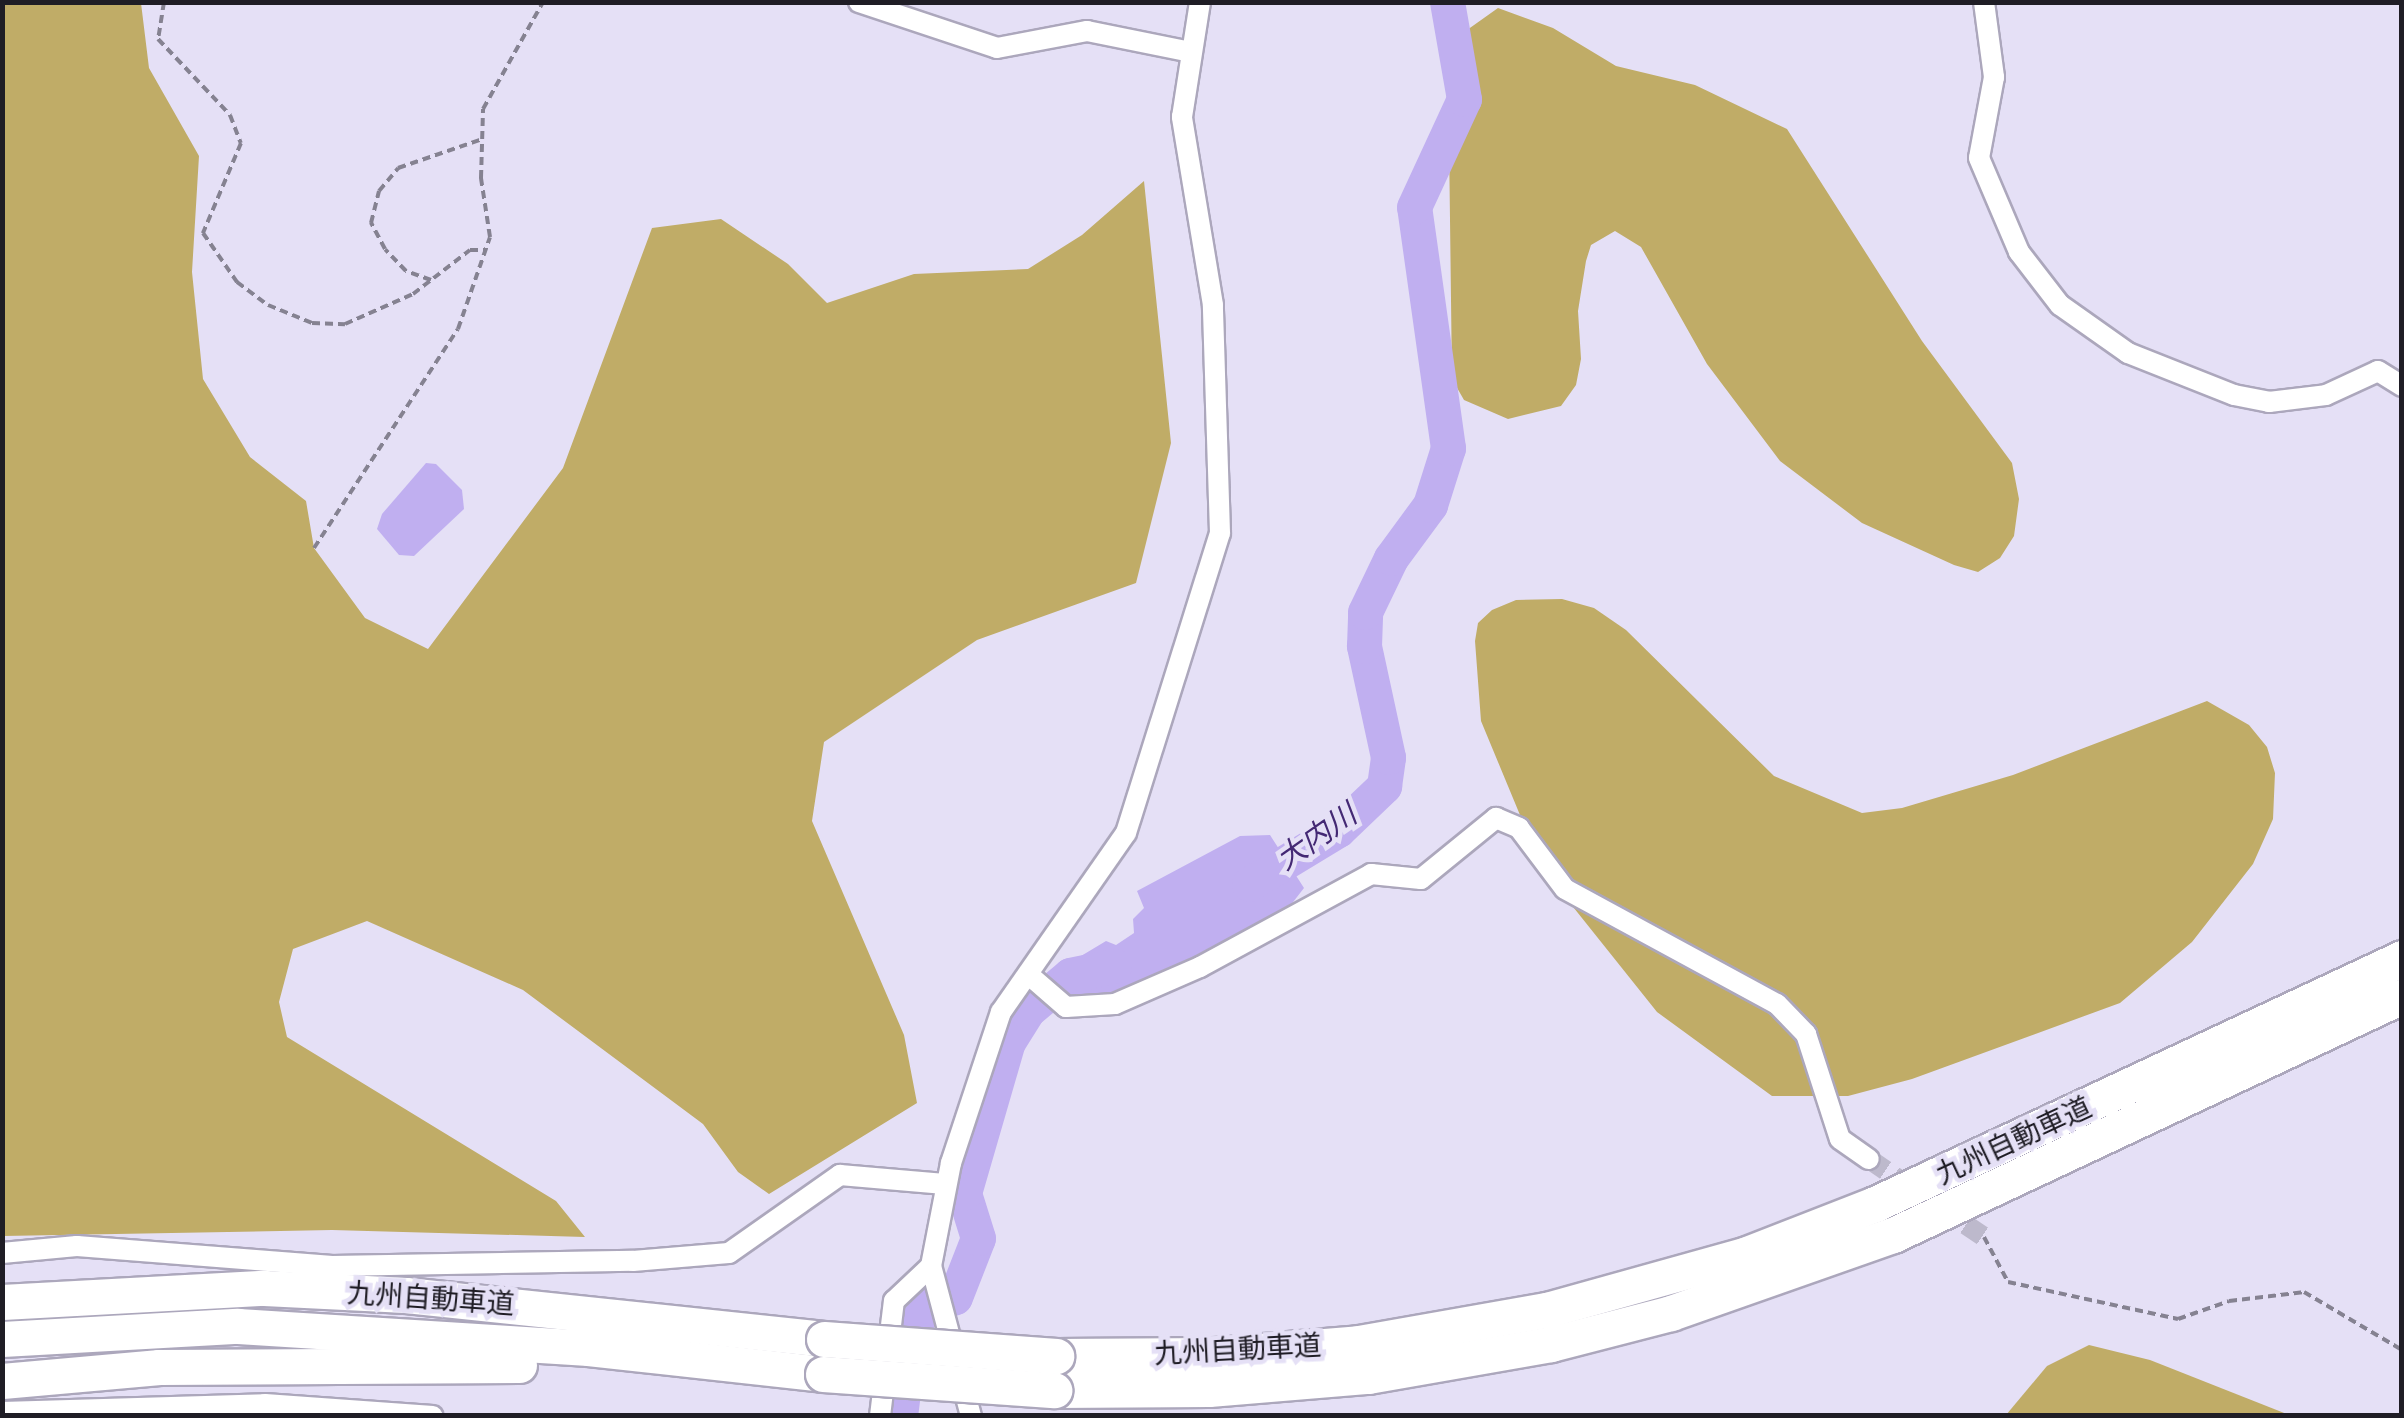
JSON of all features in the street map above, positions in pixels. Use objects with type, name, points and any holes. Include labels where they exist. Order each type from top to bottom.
[{"type":"highway","name":"九州自動車道","points":[[2,1339],[238,1326],[588,1348],[823,1374],[1055,1373],[1359,1343],[1548,1310],[1714,1264],[1875,1204],[2402,958]]},
{"type":"highway","name":"九州自動車道","points":[[7,1301],[244,1288],[406,1294],[824,1339],[1055,1373],[1209,1389],[1368,1376],[1552,1344],[1671,1313],[1892,1235],[2402,996]]},
{"type":"highway","points":[[2,1382],[158,1367],[280,1364],[775,1369]]},
{"type":"street","points":[[859,2],[997,48],[1086,31],[1191,52]]},
{"type":"street","points":[[971,1416],[931,1266],[945,1184],[984,1050],[1000,1012],[1126,834],[1220,532],[1213,305],[1182,116],[1200,2]]},
{"type":"street","points":[[1984,2],[1994,77],[1980,158],[2019,252],[2060,305],[2128,353],[2234,396],[2269,402],[2326,395],[2378,371],[2402,386]]},
{"type":"street","points":[[1029,974],[1066,1007],[1115,1004],[1370,874],[1421,878],[1496,818],[1519,828],[1565,889],[1776,1004],[1806,1034],[1840,1140],[1869,1159]]},
{"type":"street","points":[[2,1253],[77,1246],[332,1266],[633,1262],[728,1253],[840,1175],[945,1184]]},
{"type":"street","points":[[880,1416],[894,1301],[931,1266]]},
{"type":"street","points":[[2,1412],[265,1404],[433,1416]]},
{"type":"path","points":[[164,2],[158,40],[230,115],[241,143],[204,233],[237,282],[268,305],[312,323],[345,324],[431,280],[470,250],[486,250]]},
{"type":"path","points":[[314,548],[458,330],[486,250],[482,109],[543,2]]},
{"type":"path","points":[[431,280],[406,271],[384,249],[370,224],[379,191],[398,168],[482,139]]},
{"type":"path","points":[[1984,1237],[2008,1282],[2178,1319],[2229,1301],[2304,1292],[2332,1304],[2383,1345],[2402,1350]]},
{"type":"shaded area","points":[[2,3],[141,3],[149,68],[199,156],[192,272],[203,379],[250,457],[306,501],[314,548],[365,618],[428,649],[563,468],[652,228],[721,219],[788,264],[827,303],[914,274],[1028,269],[1082,235],[1144,181],[1171,443],[1136,583],[977,640],[824,742],[812,821],[904,1035],[917,1103],[769,1194],[738,1172],[703,1124],[523,990],[367,921],[293,949],[279,1002],[287,1037],[556,1201],[585,1237],[332,1230],[3,1236]]},
{"type":"shaded area","points":[[1498,8],[1553,28],[1616,66],[1695,85],[1787,129],[1922,341],[2012,463],[2019,499],[2014,536],[2000,558],[1978,572],[1954,565],[1862,523],[1780,461],[1707,364],[1641,247],[1615,231],[1591,245],[1586,261],[1578,311],[1581,359],[1576,385],[1561,406],[1508,419],[1464,400],[1452,379],[1448,60],[1460,35]]},
{"type":"shaded area","points":[[426,463],[436,464],[462,490],[464,509],[414,556],[399,555],[377,529],[382,514]]},
{"type":"shaded area","points":[[1562,599],[1594,608],[1626,630],[1774,776],[1862,813],[1902,808],[2013,775],[2207,701],[2249,725],[2267,747],[2275,773],[2273,819],[2253,864],[2192,942],[2120,1003],[1912,1079],[1848,1096],[1772,1096],[1657,1012],[1542,868],[1481,721],[1475,641],[1478,623],[1492,610],[1516,600]]},
{"type":"shaded area","points":[[1270,835],[1304,888],[1283,915],[1145,987],[1075,1001],[1061,968],[1106,941],[1116,945],[1134,933],[1133,919],[1144,908],[1137,891],[1240,836]]},
{"type":"shaded area","points":[[2089,1345],[2150,1360],[2289,1415],[2006,1415],[2047,1366]]},
{"type":"waterway","name":"大内川","points":[[1249,884],[1338,830],[1384,786],[1388,757],[1364,646],[1365,612],[1391,558],[1430,505],[1448,448],[1414,207],[1464,99],[1447,2]]},
{"type":"waterway","name":"大内川","points":[[900,1416],[911,1328],[928,1306],[955,1297],[978,1238],[964,1193],[1008,1042],[1027,1011],[1070,975],[1114,966]]},
{"type":"tunnel","points":[[1869,1159],[1917,1192]]},
{"type":"tunnel","points":[[1941,1208],[1984,1237]]}]
